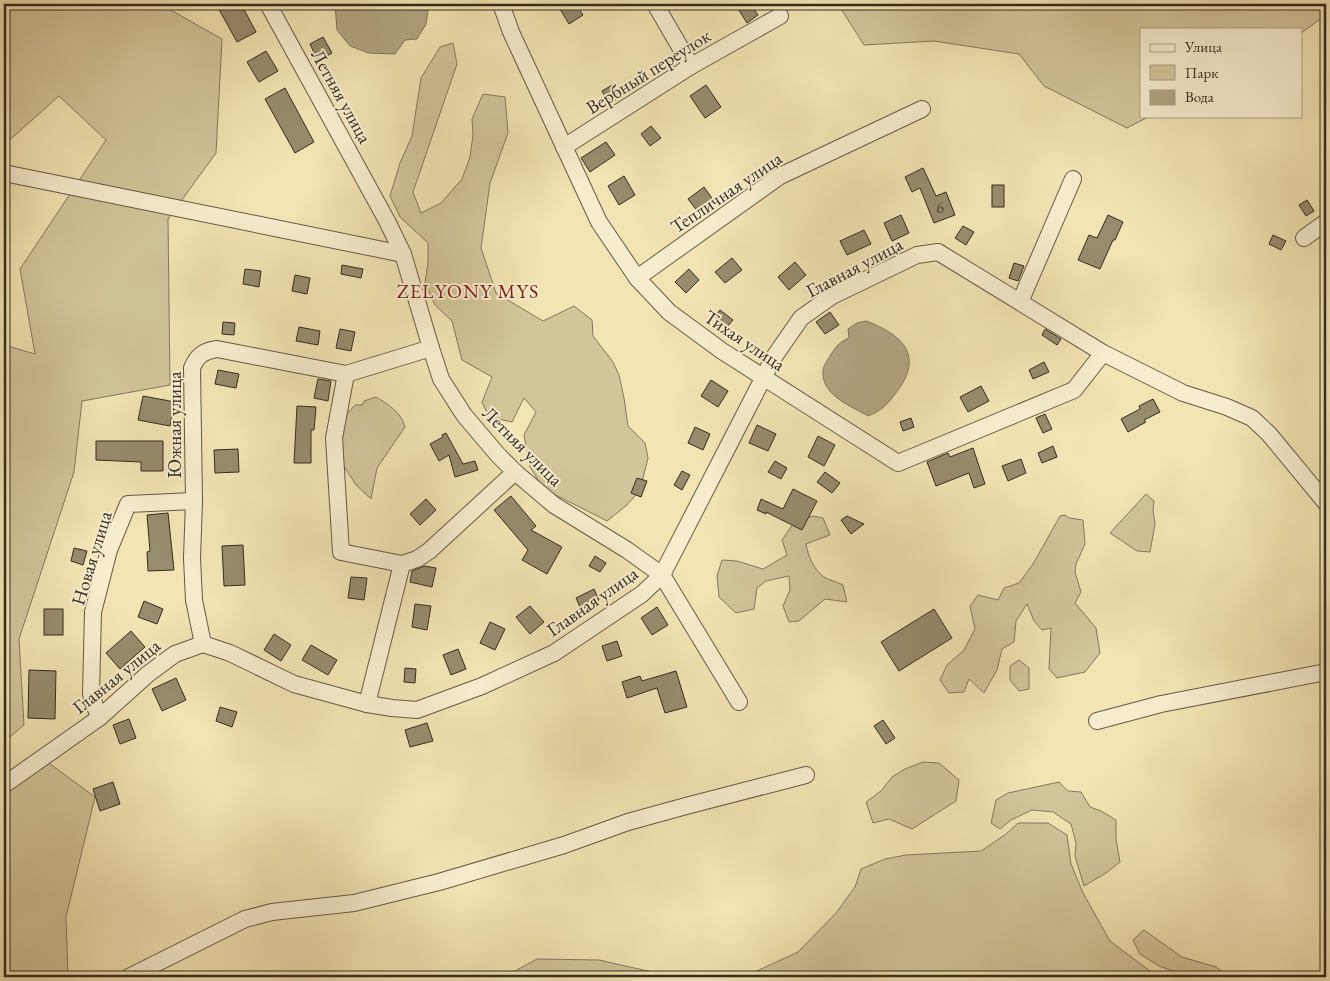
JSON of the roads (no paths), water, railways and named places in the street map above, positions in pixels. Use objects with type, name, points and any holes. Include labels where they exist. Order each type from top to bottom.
[{"type":"street","name":"Летняя улица","points":[[268,4],[387,221],[403,254],[442,379],[464,415],[514,472],[554,505],[662,574],[740,702]]},
{"type":"street","name":"Тихая улица","points":[[501,4],[599,222],[637,278],[668,312],[722,350],[898,463],[1074,390],[1103,353]]},
{"type":"street","points":[[655,4],[691,66]]},
{"type":"street","name":"Вербный переулок","points":[[564,147],[691,66],[780,16]]},
{"type":"street","name":"Тепличная улица","points":[[637,278],[780,176],[922,109]]},
{"type":"street","points":[[4,173],[403,254]]},
{"type":"street","points":[[1020,302],[1073,179]]},
{"type":"street","points":[[1304,238],[1326,222]]},
{"type":"street","name":"Главная улица","points":[[4,785],[99,718],[148,674],[175,654],[202,644],[230,654],[294,684],[367,704],[417,710],[482,686],[554,653],[642,594],[662,574],[774,357],[801,318],[832,296],[917,255],[938,252],[1103,353],[1183,392],[1252,418],[1269,434],[1326,503]]},
{"type":"street","name":"Южная улица","points":[[202,644],[194,600],[192,558],[194,501],[192,368],[197,357],[207,351],[217,350],[346,374],[431,348]]},
{"type":"street","points":[[346,374],[334,438],[341,552],[402,564],[417,559],[429,551],[514,472]]},
{"type":"street","name":"Новая улица","points":[[99,718],[91,694],[94,612],[110,550],[128,504],[194,501]]},
{"type":"street","points":[[367,704],[402,564]]},
{"type":"street","points":[[1097,721],[1161,704],[1326,672]]},
{"type":"street","points":[[129,977],[245,918],[272,912],[354,903],[439,882],[662,813],[806,775]]},
{"type":"water","points":[[335,4],[429,4],[426,24],[417,39],[405,40],[395,54],[369,53],[350,46],[337,30]]},
{"type":"water","points":[[866,321],[891,333],[900,340],[909,358],[904,381],[895,394],[877,412],[868,416],[838,399],[832,393],[827,387],[823,371],[825,364],[836,348],[849,338],[848,329],[857,323]]},
{"type":"district","name":"ZELYONY MYS","points":[[468,291]]}]
